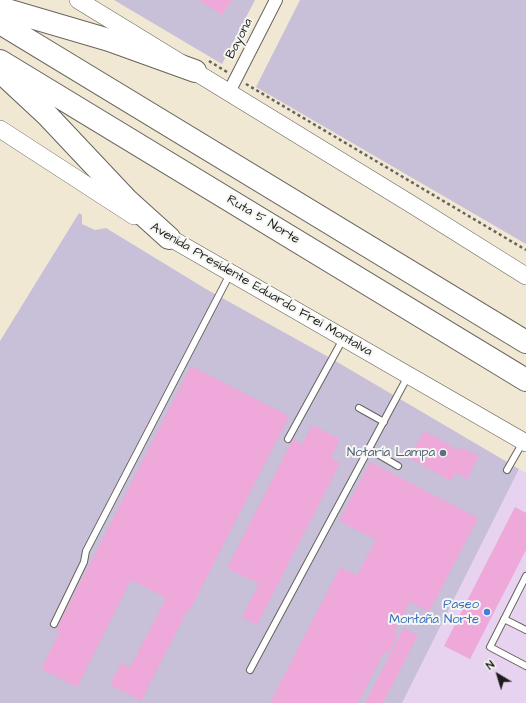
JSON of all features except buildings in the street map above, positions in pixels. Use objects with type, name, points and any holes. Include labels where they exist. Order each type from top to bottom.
[{"type":"highway","points":[[0,8],[202,66]]},
{"type":"highway","points":[[0,23],[526,342]]},
{"type":"highway","name":"Ruta 5 Norte","points":[[0,61],[526,380]]},
{"type":"highway","points":[[0,71],[47,115],[128,201],[169,238]]},
{"type":"main road","points":[[78,0],[202,66],[526,276]]},
{"type":"main road","name":"Avenida Presidente Eduardo Frei Montalva","points":[[0,129],[169,238],[231,272],[525,442]]},
{"type":"street","name":"Bayona","points":[[232,85],[276,0]]},
{"type":"lane","points":[[54,624],[84,562],[90,544],[231,272]]},
{"type":"lane","points":[[288,439],[343,338]]},
{"type":"lane","points":[[250,670],[408,375]]},
{"type":"lane","points":[[359,408],[384,422]]},
{"type":"lane","points":[[507,470],[525,442]]},
{"type":"lane","points":[[369,449],[398,466]]},
{"type":"lane","points":[[526,576],[490,648],[526,666]]},
{"type":"lane","points":[[504,619],[526,630]]},
{"type":"path","points":[[202,66],[232,85],[526,250]]},
{"type":"shaded area","points":[[114,0],[255,0],[222,64]]},
{"type":"shaded area","points":[[300,0],[526,0],[526,244],[256,87]]},
{"type":"shaded area","points":[[79,213],[82,215],[82,224],[95,230],[106,228],[206,289],[332,359],[519,469],[402,703],[0,703],[0,341]]},
{"type":"shaded area","name":"Paseo Montaña Norte","points":[[519,469],[526,473],[526,703],[402,703]]},
{"type":"place","name":"Notaría Lampa","points":[[443,453]]},
{"type":"place","name":"Paseo Montaña Norte","points":[[487,612]]}]
